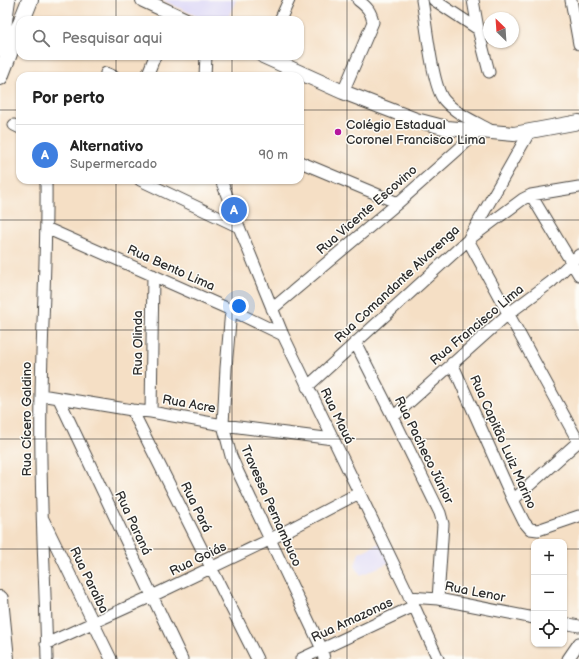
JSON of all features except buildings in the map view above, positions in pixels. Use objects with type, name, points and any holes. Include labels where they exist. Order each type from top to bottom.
[{"type":"highway","points":[[0,48],[8,0]]},
{"type":"highway","points":[[24,16],[30,0]]},
{"type":"highway","points":[[0,77],[16,35]]},
{"type":"highway","points":[[0,599],[6,659]]},
{"type":"main road","points":[[143,0],[173,16]]},
{"type":"main road","points":[[272,60],[299,72]]},
{"type":"main road","points":[[304,74],[343,92],[416,120],[447,128],[514,134],[579,122]]},
{"type":"street","points":[[282,16],[289,0]]},
{"type":"street","points":[[343,92],[373,22],[372,13],[369,8],[358,0]]},
{"type":"street","points":[[422,0],[436,83],[443,98],[456,111],[496,133]]},
{"type":"street","points":[[434,0],[478,29]]},
{"type":"street","points":[[473,0],[478,29],[489,72]]},
{"type":"street","points":[[572,0],[579,44]]},
{"type":"street","points":[[149,72],[153,60]]},
{"type":"street","points":[[205,72],[206,60]]},
{"type":"street","name":"Rua Vicente Escovino","points":[[272,309],[398,203],[479,131]]},
{"type":"street","name":"Rua Comandante Alvarenga","points":[[307,387],[468,240],[530,131]]},
{"type":"street","points":[[304,164],[398,203]]},
{"type":"street","name":"Rua Cícero Galdino","points":[[46,184],[46,228],[40,395],[41,514],[47,659]]},
{"type":"street","points":[[148,184],[239,227]]},
{"type":"street","name":"Rua Mauá","points":[[223,184],[239,227],[283,335],[412,601],[438,659]]},
{"type":"street","points":[[513,500],[579,442],[468,240],[531,195],[579,187]]},
{"type":"street","points":[[531,195],[575,259],[579,275]]},
{"type":"street","name":"Rua Bento Lima","points":[[46,228],[231,310],[283,335]]},
{"type":"street","name":"Rua Francisco Lima","points":[[393,417],[508,314],[551,282],[575,259]]},
{"type":"street","name":"Rua Olinda","points":[[151,412],[152,275]]},
{"type":"street","name":"Travessa Pernambuco","points":[[231,310],[223,425],[231,456],[323,654]]},
{"type":"street","name":"Rua Pacheco Júnior","points":[[355,342],[440,513],[443,524],[438,599]]},
{"type":"street","name":"Rua Capitão Luiz Marino","points":[[452,363],[524,522],[530,529],[538,530],[579,516]]},
{"type":"street","name":"Rua Acre","points":[[40,395],[223,425],[333,439]]},
{"type":"street","name":"Rua Paraná","points":[[59,399],[182,659]]},
{"type":"street","name":"Rua Pará","points":[[132,410],[257,659]]},
{"type":"street","name":"Rua Goiás","points":[[46,644],[211,568],[269,540],[359,493]]},
{"type":"street","name":"Rua Paraíba","points":[[41,514],[111,659]]},
{"type":"street","name":"Rua Lenor","points":[[412,601],[438,599],[531,617]]},
{"type":"street","name":"Rua Amazonas","points":[[301,659],[323,654],[412,601]]},
{"type":"street","points":[[567,624],[579,626]]},
{"type":"street","points":[[568,659],[579,643]]},
{"type":"shaded area","points":[[162,0],[236,0],[229,16],[196,16]]},
{"type":"shaded area","points":[[382,542],[390,562],[361,575],[355,566],[359,553]]},
{"type":"place","name":"Colégio Estadual Coronel Francisco Lima","points":[[338,132]]},
{"type":"place","name":"Alternativo","points":[[234,210]]}]
